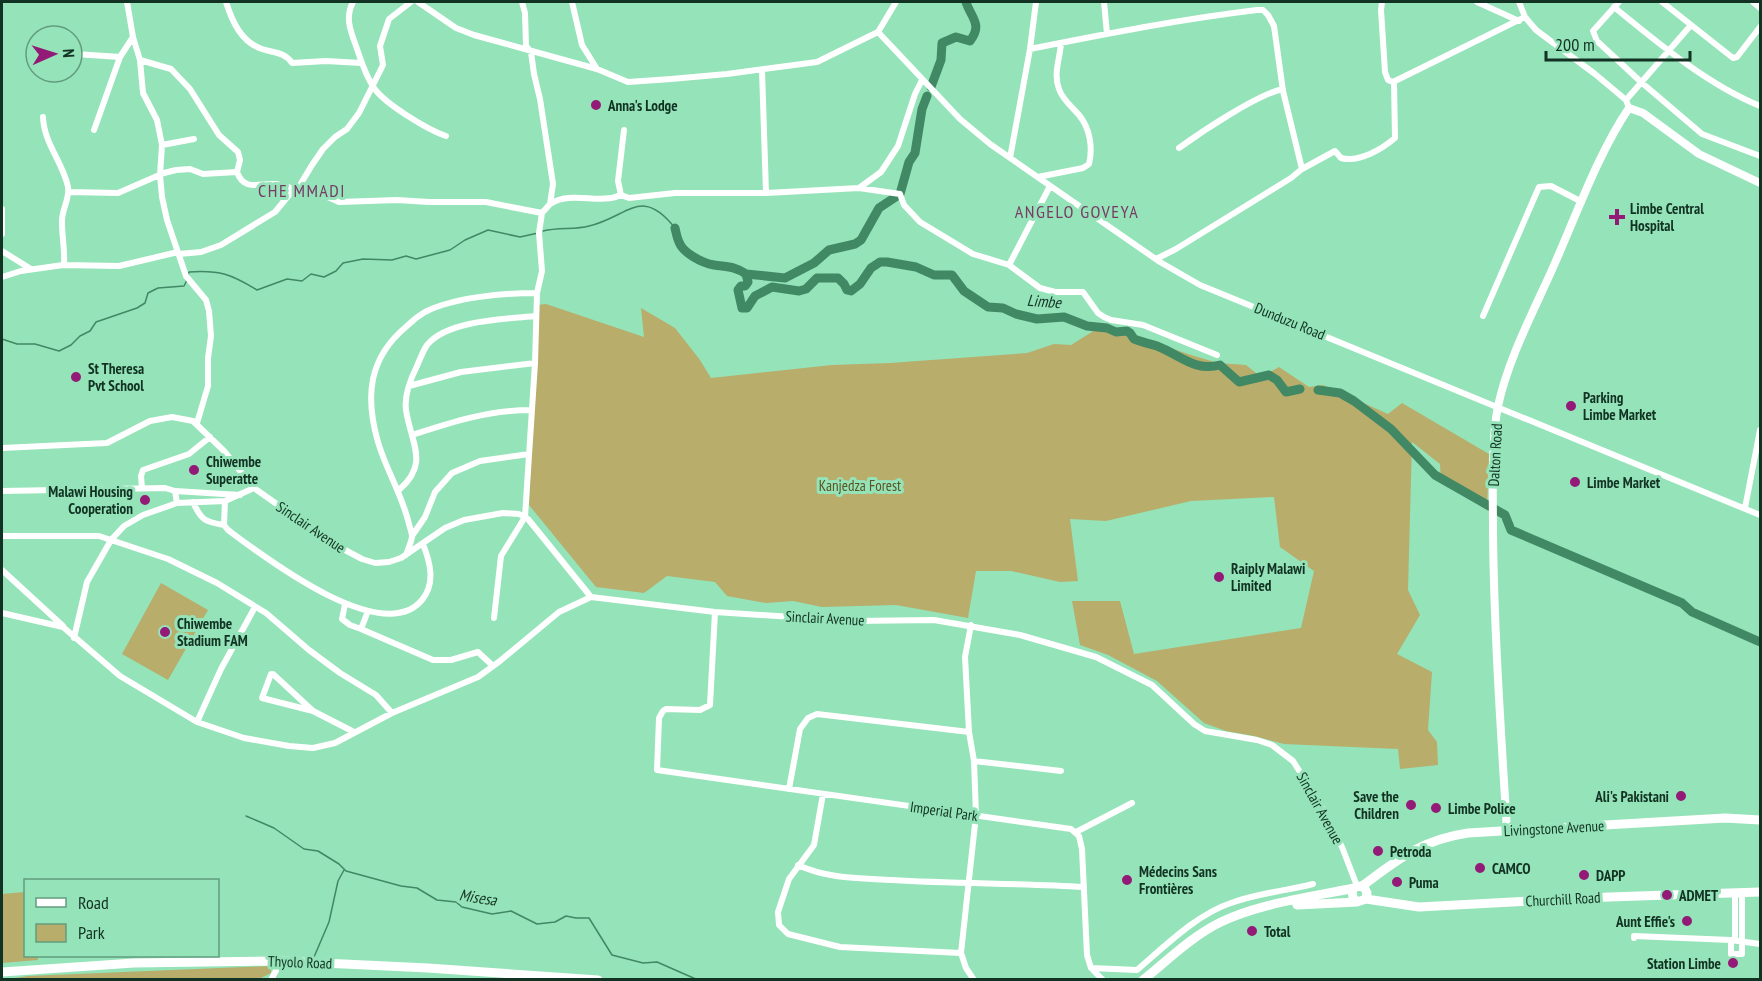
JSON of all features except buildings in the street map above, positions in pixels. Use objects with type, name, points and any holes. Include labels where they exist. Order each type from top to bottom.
[{"type":"highway","name":"Livingstone Avenue","points":[[1358,887],[1410,852],[1432,841],[1468,833],[1725,818],[1761,820]]},
{"type":"highway","points":[[1358,887],[1352,896],[1362,900]]},
{"type":"highway","points":[[1143,980],[1205,931],[1228,919],[1268,906],[1358,887]]},
{"type":"highway","name":"Churchill Road","points":[[1152,980],[1207,935],[1237,919],[1268,910],[1299,905],[1362,900],[1419,907],[1761,892]]},
{"type":"highway","name":"Thyolo Road","points":[[2,972],[134,963],[281,961],[596,979]]},
{"type":"main road","points":[[1627,104],[1699,154],[1761,183]]},
{"type":"main road","name":"Dalton Road","points":[[1507,831],[1493,526],[1495,433],[1498,406],[1510,368],[1627,104]]},
{"type":"street","points":[[2,448],[107,443],[144,423],[164,418],[181,418],[197,423],[208,389],[207,358],[211,336],[206,301],[186,276],[163,206],[160,175],[162,145],[158,120],[143,93],[140,60],[133,37],[127,2]]},
{"type":"street","points":[[226,2],[233,23],[240,33],[257,47],[286,56],[292,63],[326,61],[361,63]]},
{"type":"street","points":[[353,2],[348,19],[361,63],[372,86],[389,103],[431,130],[446,136]]},
{"type":"street","points":[[2,278],[31,269],[64,265],[120,266],[178,253],[201,252],[216,247],[275,213],[298,188],[323,149],[355,118],[383,65],[380,46],[389,19],[411,2]]},
{"type":"street","points":[[418,2],[456,28],[474,35],[597,69],[628,82],[762,70],[817,62],[878,32],[896,2]]},
{"type":"street","points":[[522,2],[525,14],[526,46],[531,52],[553,184],[550,204]]},
{"type":"street","points":[[572,2],[582,45],[597,69]]},
{"type":"street","points":[[1010,158],[1030,49],[1036,2]]},
{"type":"street","points":[[1104,2],[1107,34]]},
{"type":"street","points":[[1382,2],[1385,72],[1388,80],[1394,82],[1525,17]]},
{"type":"street","points":[[1477,2],[1519,21]]},
{"type":"street","points":[[1519,2],[1525,17],[1536,30],[1595,74],[1627,104],[1641,82],[1691,26]]},
{"type":"street","points":[[1662,2],[1711,42],[1735,58],[1761,27]]},
{"type":"street","points":[[1753,2],[1761,8]]},
{"type":"street","points":[[1761,106],[1709,80],[1616,4],[1593,31],[1593,36],[1641,82],[1702,134],[1761,156]]},
{"type":"street","points":[[1030,49],[1218,14],[1263,10],[1274,26],[1283,89],[1302,169]]},
{"type":"street","name":"Dunduzu Road","points":[[878,32],[960,119],[1010,158],[1156,259],[1206,288],[1761,515]]},
{"type":"street","points":[[94,130],[120,57],[133,37]]},
{"type":"street","points":[[1038,177],[1083,168],[1089,164],[1088,130],[1082,118],[1059,90],[1055,74],[1061,43]]},
{"type":"street","points":[[84,55],[120,57]]},
{"type":"street","points":[[140,60],[171,69],[190,89],[220,137],[238,152],[240,160],[237,172],[240,179],[249,186],[276,184],[298,188],[342,202],[397,200],[441,203],[486,202],[542,213]]},
{"type":"street","points":[[762,70],[766,193]]},
{"type":"street","points":[[859,188],[881,171],[898,146],[922,80]]},
{"type":"street","points":[[1156,259],[1335,151],[1341,158],[1353,158],[1386,146],[1395,138],[1394,82]]},
{"type":"street","points":[[1179,148],[1248,105],[1274,91],[1283,89]]},
{"type":"street","points":[[43,117],[47,142],[63,172],[69,192],[62,222],[64,265]]},
{"type":"street","points":[[621,195],[618,181],[624,130]]},
{"type":"street","points":[[162,145],[194,139]]},
{"type":"street","points":[[69,192],[118,193],[176,170],[189,169],[204,174],[237,172]]},
{"type":"street","points":[[1009,266],[1050,186]]},
{"type":"street","points":[[1483,316],[1539,187],[1551,186],[1582,202]]},
{"type":"street","points":[[494,618],[501,556],[525,517],[537,293],[542,271],[538,232],[542,213],[550,204],[565,197],[591,198],[621,195],[629,198],[675,193],[766,193],[859,188],[900,194],[904,205],[920,222],[974,254],[1009,266],[1040,288],[1055,292],[1083,292],[1098,313],[1112,320],[1143,325],[1217,355]]},
{"type":"street","points":[[2,209],[2,234]]},
{"type":"street","points":[[2,251],[31,269]]},
{"type":"street","points":[[412,536],[399,490],[379,446],[371,410],[374,372],[380,356],[389,343],[420,315],[433,309],[485,296],[537,293]]},
{"type":"street","points":[[399,490],[411,479],[417,461],[406,408],[409,386],[426,347],[445,331],[460,325],[536,316]]},
{"type":"street","points":[[409,386],[461,372],[535,363]]},
{"type":"street","points":[[412,435],[473,416],[531,410]]},
{"type":"street","name":"Sinclair Avenue","points":[[197,423],[226,453],[254,488],[324,538],[362,559],[384,563],[393,561],[406,555],[445,528],[472,518],[504,513],[525,517]]},
{"type":"street","points":[[1745,508],[1761,430]]},
{"type":"street","points":[[142,488],[143,470],[189,454],[210,437]]},
{"type":"street","points":[[406,555],[412,536],[425,517],[435,492],[452,473],[480,460],[529,454]]},
{"type":"street","points":[[2,491],[165,488],[175,491],[240,495]]},
{"type":"street","points":[[74,638],[85,586],[93,568],[121,528],[133,520],[177,503],[225,501],[254,488]]},
{"type":"street","points":[[175,491],[177,503]]},
{"type":"street","points":[[224,525],[225,501]]},
{"type":"street","points":[[193,502],[198,513],[206,521],[224,525],[276,565],[345,604],[368,611],[399,612],[416,606],[426,596],[431,581],[428,558],[423,544]]},
{"type":"street","points":[[2,570],[74,638],[120,676],[197,722],[244,738],[317,748],[335,743],[392,713],[478,677],[559,612],[591,597],[525,517]]},
{"type":"street","points":[[2,536],[97,536],[140,548],[168,559],[217,584],[272,617],[314,654],[376,695],[392,713]]},
{"type":"street","name":"Sinclair Avenue","points":[[591,597],[715,612],[854,621],[934,620],[1020,635],[1096,657],[1152,685],[1194,724],[1205,731],[1257,740],[1272,745],[1293,761],[1309,784],[1342,847],[1358,887]]},
{"type":"street","points":[[345,604],[342,619],[350,625],[433,660],[448,661],[478,652],[493,666]]},
{"type":"street","points":[[197,722],[221,669],[255,607]]},
{"type":"street","points":[[361,629],[368,611]]},
{"type":"street","name":"Imperial Park","points":[[715,612],[711,705],[700,710],[666,709],[663,711],[660,718],[657,770],[1071,829],[1076,832]]},
{"type":"street","points":[[2,613],[63,627]]},
{"type":"street","points":[[971,625],[965,657],[976,815],[961,953],[966,968],[974,980]]},
{"type":"street","points":[[313,711],[271,674],[262,698],[313,711],[354,732]]},
{"type":"street","points":[[789,789],[800,729],[808,718],[817,714],[969,732]]},
{"type":"street","points":[[974,761],[1061,771]]},
{"type":"street","points":[[823,794],[814,845],[789,879],[777,917],[779,926],[788,934],[840,947],[961,953]]},
{"type":"street","points":[[1103,980],[1091,968],[1088,955],[1082,849],[1076,832],[1132,803]]},
{"type":"street","points":[[798,865],[822,875],[967,884],[1022,883],[1084,887]]},
{"type":"street","points":[[1091,968],[1137,970],[1186,929],[1230,903],[1313,884]]},
{"type":"street","points":[[1739,892],[1743,919],[1743,954],[1731,954],[1735,918],[1739,892]]},
{"type":"street","points":[[1735,918],[1743,919]]},
{"type":"street","points":[[1634,938],[1634,936],[1733,940],[1761,944]]},
{"type":"street","points":[[271,980],[281,961]]},
{"type":"green space","name":"Kanjedza Forest","points":[[546,304],[644,337],[641,308],[675,328],[711,378],[832,365],[1027,353],[1054,344],[1071,345],[1103,325],[1218,363],[1246,365],[1261,377],[1279,367],[1309,387],[1323,385],[1388,414],[1402,403],[1489,454],[1487,510],[1441,482],[1440,464],[1412,442],[1408,590],[1420,615],[1397,654],[1432,672],[1428,730],[1437,742],[1438,765],[1400,769],[1398,749],[1284,744],[1226,731],[1204,723],[1157,681],[1108,655],[1080,645],[1072,601],[1120,601],[1134,654],[1301,628],[1314,571],[1280,547],[1274,497],[1191,501],[1106,521],[1070,519],[1078,581],[1060,582],[1011,571],[976,571],[968,618],[896,605],[822,607],[793,601],[766,603],[727,596],[715,582],[667,576],[644,593],[596,587],[529,505],[538,305]]},
{"type":"green space","name":"Chiwembe Stadium FAM","points":[[161,583],[208,610],[168,680],[122,654]]},
{"type":"green space","points":[[24,892],[24,957],[37,957],[38,960],[2,963],[2,894]]},
{"type":"green space","points":[[271,966],[271,973],[259,979],[2,980],[28,976]]},
{"type":"waterway","points":[[931,87],[941,60],[942,43],[956,37],[970,41],[974,35],[976,25],[966,2]]},
{"type":"waterway","points":[[746,274],[785,278],[814,263],[829,250],[855,244],[861,240],[879,208],[900,194],[909,162],[915,153],[922,109],[927,96]]},
{"type":"waterway","points":[[543,231],[589,226],[634,207],[643,206],[653,208],[675,228]]},
{"type":"waterway","name":"Limbe","points":[[675,228],[681,246],[694,257],[709,264],[734,268],[746,274],[748,282],[738,290],[742,308],[747,308],[755,296],[772,287],[799,291],[806,289],[817,278],[838,278],[847,290],[851,291],[860,284],[871,268],[880,262],[887,262],[916,267],[934,275],[952,275],[964,291],[988,307],[1003,308],[1037,319],[1064,317],[1087,326],[1107,328],[1116,332],[1127,331],[1134,339],[1157,346],[1195,364],[1211,367],[1220,365],[1239,382],[1269,375],[1277,380],[1286,392],[1300,389]]},
{"type":"waterway","points":[[188,275],[189,272],[217,273],[240,280],[257,290],[287,279],[302,281],[311,274],[324,277],[336,271],[343,263],[363,259],[392,260],[406,256],[416,259],[450,250],[465,240],[488,230],[520,237],[538,233]]},
{"type":"waterway","points":[[2,339],[17,344],[35,344],[59,351],[90,331],[96,322],[145,303],[148,293],[158,288],[184,286],[187,280]]},
{"type":"waterway","points":[[1318,390],[1340,393],[1354,401],[1391,429],[1435,475],[1505,515],[1511,530],[1682,603],[1692,612],[1760,642]]},
{"type":"waterway","name":"Misesa","points":[[246,816],[274,828],[304,849],[318,851],[346,871],[417,888],[437,900],[456,902],[462,907],[492,914],[511,911],[537,924],[555,922],[566,916],[589,918],[612,955],[643,963],[657,962],[698,980]]},
{"type":"waterway","points":[[314,957],[329,922],[338,881],[344,870]]},
{"type":"place","name":"Anna's Lodge","points":[[596,105]]},
{"type":"place","name":"Limbe Central Hospital","points":[[1617,217]]},
{"type":"place","name":"St Theresa Pvt School","points":[[76,377]]},
{"type":"place","name":"Parking Limbe Market","points":[[1571,406]]},
{"type":"place","name":"Chiwembe Superatte","points":[[194,470]]},
{"type":"place","name":"Limbe Market","points":[[1575,482]]},
{"type":"place","name":"Malawi Housing Cooperation","points":[[145,500]]},
{"type":"place","name":"Raiply Malawi Limited","points":[[1219,577]]},
{"type":"place","name":"Chiwembe Stadium FAM","points":[[165,632]]},
{"type":"place","name":"Ali's Pakistani","points":[[1681,796]]},
{"type":"place","name":"Save the Children","points":[[1411,805]]},
{"type":"place","name":"Limbe Police","points":[[1436,808]]},
{"type":"place","name":"Petroda","points":[[1378,851]]},
{"type":"place","name":"CAMCO","points":[[1480,868]]},
{"type":"place","name":"DAPP","points":[[1584,875]]},
{"type":"place","name":"Médecins Sans Frontières","points":[[1127,880]]},
{"type":"place","name":"Puma","points":[[1397,882]]},
{"type":"place","name":"ADMET","points":[[1667,895]]},
{"type":"place","name":"Aunt Effie's","points":[[1687,921]]},
{"type":"place","name":"Total","points":[[1252,931]]},
{"type":"place","name":"Station Limbe","points":[[1733,963]]},
{"type":"district","name":"CHE MMADI","points":[[302,190]]},
{"type":"district","name":"ANGELO GOVEYA","points":[[1077,211]]}]
